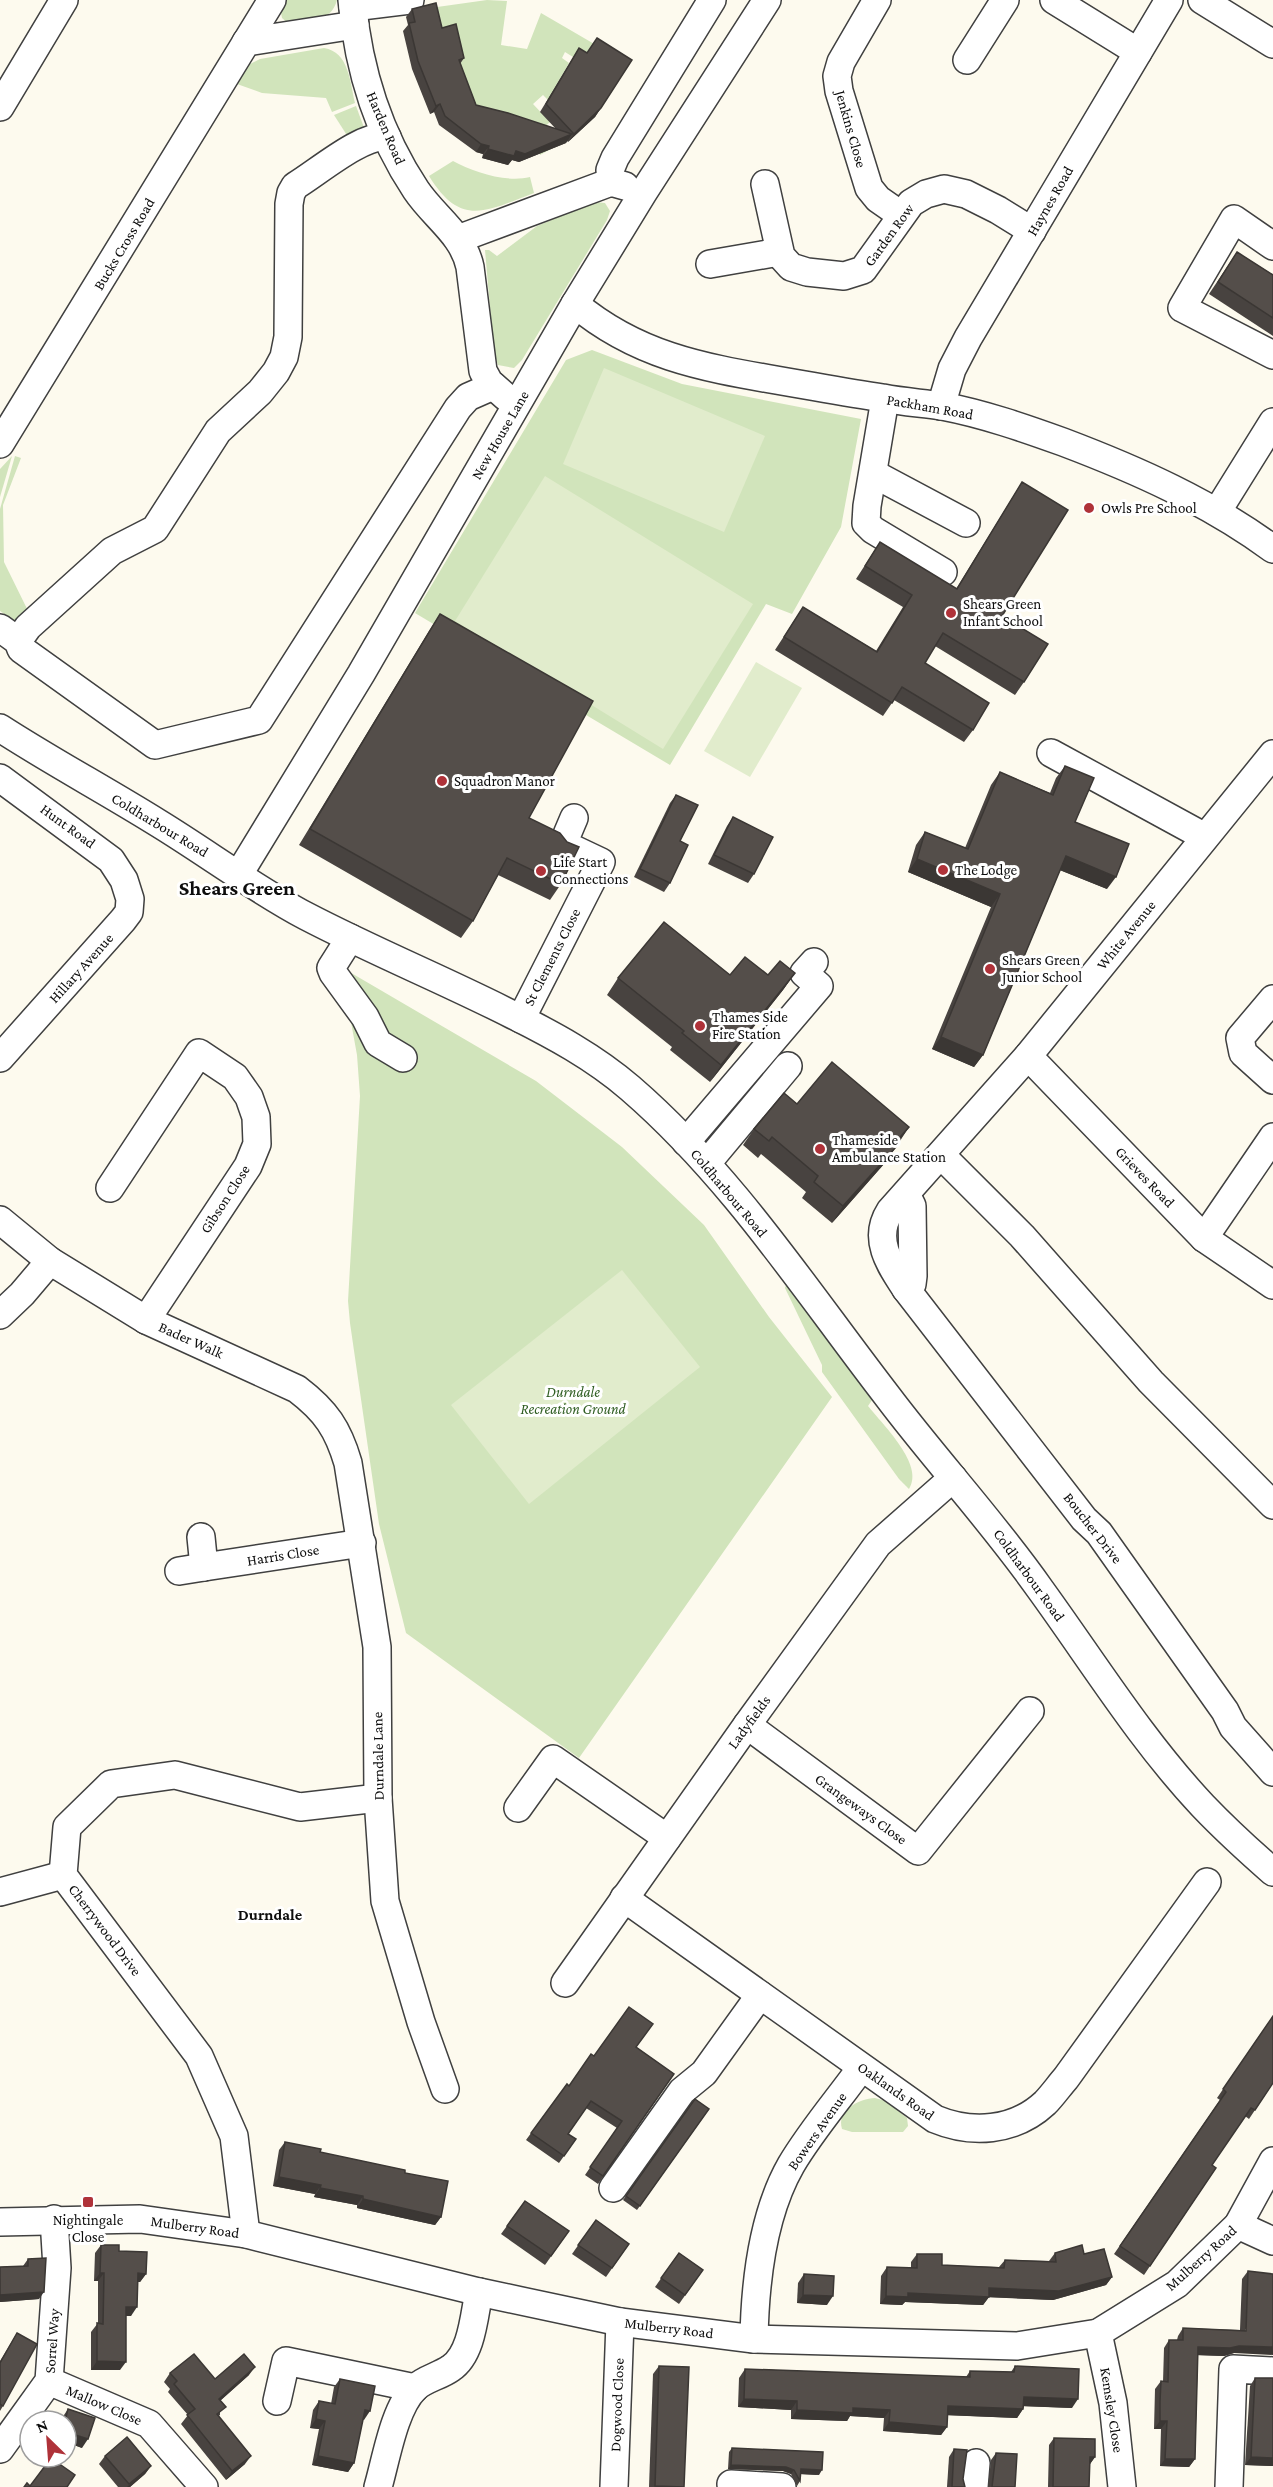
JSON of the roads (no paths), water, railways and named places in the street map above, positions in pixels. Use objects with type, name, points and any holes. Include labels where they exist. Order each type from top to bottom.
[{"type":"street","points":[[0,107],[64,0]]},
{"type":"street","name":"Bucks Cross Road","points":[[0,444],[272,0]]},
{"type":"street","points":[[246,42],[354,11],[410,0]]},
{"type":"street","points":[[458,238],[618,184],[610,170],[615,158],[712,0]]},
{"type":"street","name":"New House Lane","points":[[238,873],[361,674],[575,304],[767,0]]},
{"type":"street","name":"Jenkins Close","points":[[878,0],[841,62],[837,80],[867,185],[875,195],[901,215]]},
{"type":"street","points":[[967,60],[1005,0]]},
{"type":"street","points":[[1054,0],[1138,52]]},
{"type":"street","name":"Haynes Road","points":[[941,406],[947,382],[956,362],[1169,0]]},
{"type":"street","points":[[1202,0],[1273,44]]},
{"type":"street","name":"Harden Road","points":[[354,11],[370,94],[387,137],[422,198],[458,238],[470,267],[485,377],[517,404]]},
{"type":"street","points":[[9,634],[28,627],[112,551],[154,530],[218,432],[260,392],[276,372],[285,357],[288,337],[289,204],[292,188],[363,143],[379,136],[387,137]]},
{"type":"street","points":[[710,264],[779,252],[765,183]]},
{"type":"street","name":"Garden Row","points":[[779,252],[789,266],[807,272],[857,274],[867,268],[911,203],[933,191],[953,190],[989,205],[1032,231]]},
{"type":"street","points":[[1273,246],[1234,219],[1182,308],[1273,355]]},
{"type":"street","name":"Packham Road","points":[[575,304],[638,344],[686,362],[716,370],[885,399],[941,406],[1010,423],[1087,451],[1154,480],[1240,524],[1273,549]]},
{"type":"street","name":"New House Lane","points":[[9,634],[21,649],[155,745],[259,720],[458,408],[468,397],[493,386]]},
{"type":"street","points":[[885,399],[867,506],[867,525],[943,572]]},
{"type":"street","points":[[1217,512],[1273,422]]},
{"type":"street","points":[[874,474],[966,523]]},
{"type":"street","name":"Coldharbour Road","points":[[0,728],[301,913],[350,938],[437,976],[521,1019],[596,1061],[630,1088],[707,1163],[793,1270],[888,1397],[1039,1587],[1140,1730],[1201,1803],[1273,1872]]},
{"type":"street","name":"Hunt Road","points":[[36,752],[7,783],[102,852],[117,868]]},
{"type":"street","points":[[1051,753],[1205,837]]},
{"type":"street","name":"White Avenue","points":[[906,1194],[1028,1056],[1273,754]]},
{"type":"street","name":"St Clements Close","points":[[521,1019],[601,862],[563,844],[574,818]]},
{"type":"street","name":"Hillary Avenue","points":[[0,1058],[128,915],[130,906],[128,891],[117,868]]},
{"type":"street","points":[[350,938],[332,968],[333,973],[365,1017],[378,1043],[403,1058]]},
{"type":"street","points":[[686,1142],[819,986],[804,974],[814,962]]},
{"type":"street","points":[[1273,999],[1240,1038],[1243,1053],[1273,1080]]},
{"type":"street","name":"Gibson Close","points":[[110,1188],[200,1053],[235,1077],[249,1097],[256,1117],[257,1144],[248,1166],[146,1320]]},
{"type":"street","name":"Grieves Road","points":[[1028,1056],[1204,1238],[1273,1285]]},
{"type":"street","points":[[707,1163],[788,1066]]},
{"type":"street","points":[[1204,1238],[1273,1137]]},
{"type":"street","points":[[941,1155],[1022,1236],[1151,1382],[1273,1505]]},
{"type":"street","name":"Boucher Drive","points":[[906,1194],[912,1206],[913,1276],[912,1284],[906,1289],[1084,1519],[1099,1533],[1225,1711],[1233,1727],[1273,1772]]},
{"type":"street","name":"Bader Walk","points":[[0,1220],[50,1261],[146,1320],[297,1389],[314,1402],[330,1419]]},
{"type":"street","points":[[0,1314],[22,1294],[50,1261]]},
{"type":"street","name":"Durndale Lane","points":[[330,1419],[341,1439],[348,1463],[377,1647],[378,1798],[385,1900],[421,2022],[445,2089]]},
{"type":"street","name":"Ladyfields","points":[[565,1983],[878,1544],[953,1478]]},
{"type":"street","name":"Harris Close","points":[[201,1537],[192,1569],[362,1543]]},
{"type":"street","name":"Grangeways Close","points":[[747,1725],[918,1851],[1030,1711]]},
{"type":"street","points":[[518,1808],[553,1759],[667,1838]]},
{"type":"street","name":"Cherrywood Drive","points":[[246,2234],[234,2136],[200,2056],[63,1875],[67,1827],[111,1784],[175,1775],[300,1807],[378,1798]]},
{"type":"street","points":[[0,1892],[63,1875]]},
{"type":"street","name":"Oaklands Road","points":[[624,1899],[935,2119],[954,2127],[976,2129],[998,2128],[1019,2120],[1044,2104],[1066,2078],[1207,1882]]},
{"type":"street","points":[[613,2188],[682,2091],[704,2073],[760,1995]]},
{"type":"street","name":"Bowers Avenue","points":[[754,2339],[763,2246],[781,2185],[792,2164],[861,2068]]},
{"type":"street","name":"Mulberry Road","points":[[0,2222],[54,2219],[140,2219],[246,2234],[479,2292],[621,2322],[754,2339],[1017,2346],[1098,2333],[1177,2284],[1238,2225],[1273,2161]]},
{"type":"street","name":"Sorrel Way","points":[[0,2448],[49,2381],[57,2268],[54,2219]]},
{"type":"street","points":[[1238,2225],[1273,2241]]},
{"type":"street","points":[[378,2487],[398,2419],[415,2388],[452,2368],[460,2359],[467,2345],[479,2292]]},
{"type":"street","name":"Dogwood Close","points":[[614,2487],[621,2322]]},
{"type":"street","name":"Kemsley Close","points":[[1098,2333],[1113,2403],[1122,2487]]},
{"type":"street","points":[[277,2401],[286,2361],[415,2388]]},
{"type":"street","points":[[1229,2487],[1233,2369],[1273,2371]]},
{"type":"street","name":"Mallow Close","points":[[49,2381],[149,2424],[204,2487]]},
{"type":"street","points":[[731,2484],[782,2487]]},
{"type":"place","name":"Owls Pre School","points":[[1089,508]]},
{"type":"place","name":"Shears Green Infant School","points":[[951,613]]},
{"type":"place","name":"Squadron Manor","points":[[442,781]]},
{"type":"place","name":"The Lodge","points":[[943,870]]},
{"type":"place","name":"Life Start Connections","points":[[541,871]]},
{"type":"place","name":"Shears Green Junior School","points":[[990,969]]},
{"type":"place","name":"Thames Side Fire Station","points":[[700,1026]]},
{"type":"place","name":"Thameside Ambulance Station","points":[[820,1149]]},
{"type":"place","name":"Nightingale Close","points":[[88,2202]]},
{"type":"district","name":"Shears Green","points":[[237,888]]},
{"type":"district","name":"Durndale","points":[[270,1914]]},
{"type":"park label","name":"Durndale Recreation Ground","points":[[573,1400]]}]
